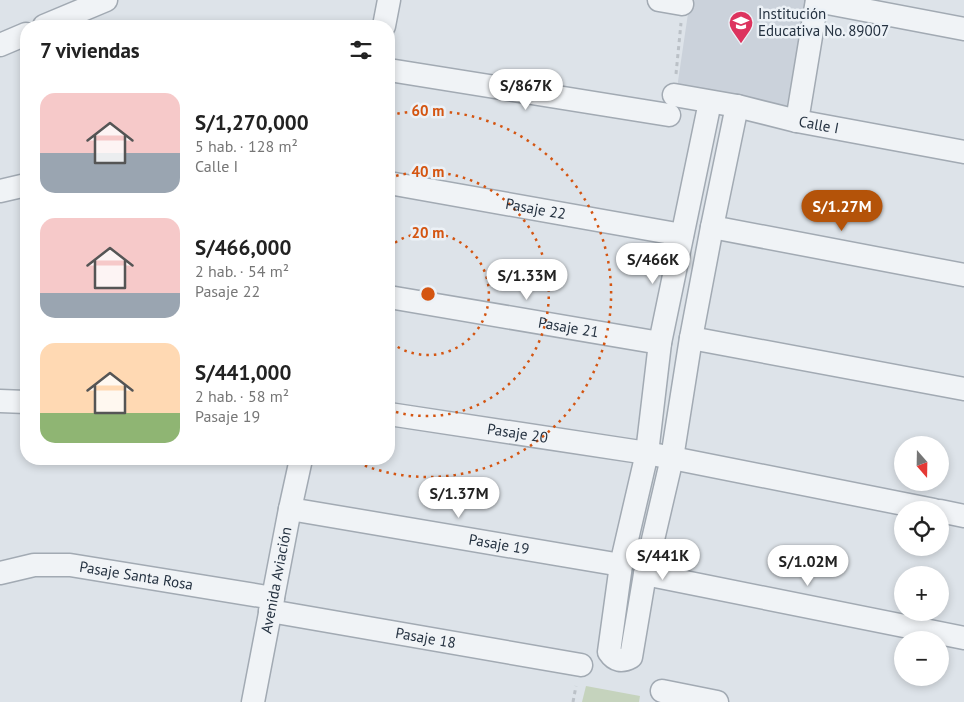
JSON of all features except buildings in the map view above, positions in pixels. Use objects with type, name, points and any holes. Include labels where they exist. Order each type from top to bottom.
[{"type":"street","points":[[57,18],[106,0]]},
{"type":"street","points":[[385,20],[389,0]]},
{"type":"street","points":[[659,0],[682,4]]},
{"type":"street","points":[[797,121],[817,0],[964,29]]},
{"type":"street","points":[[0,45],[20,37]]},
{"type":"street","name":"Calle I","points":[[395,71],[672,105],[710,102],[737,106],[797,121],[964,152]]},
{"type":"street","points":[[710,102],[660,342],[647,453],[621,565],[609,652],[612,657],[619,661],[631,657],[646,574],[672,458],[691,338],[737,106]]},
{"type":"street","name":"Pasaje 22","points":[[395,185],[682,235]]},
{"type":"street","points":[[0,191],[20,186]]},
{"type":"street","points":[[712,227],[964,275]]},
{"type":"street","name":"Pasaje 21","points":[[395,298],[660,342]]},
{"type":"street","points":[[691,338],[964,390]]},
{"type":"street","points":[[0,401],[20,402]]},
{"type":"street","name":"Pasaje 20","points":[[395,415],[647,453],[894,502]]},
{"type":"street","name":"Avenida Aviación","points":[[253,702],[300,465]]},
{"type":"street","name":"Pasaje 19","points":[[290,509],[621,565]]},
{"type":"street","points":[[949,513],[964,516]]},
{"type":"street","name":"Pasaje Santa Rosa","points":[[0,573],[34,565],[70,565],[271,604]]},
{"type":"street","points":[[646,574],[964,638]]},
{"type":"street","name":"Pasaje 18","points":[[271,604],[582,665]]},
{"type":"street","points":[[662,691],[717,702]]},
{"type":"path","points":[[672,105],[682,4]]},
{"type":"shaded area","name":"Institución Educativa No. 89007","points":[[690,0],[807,0],[786,110],[677,88]]},
{"type":"green space","points":[[586,686],[640,696],[639,702],[582,702]]},
{"type":"place","name":"Institución Educativa No. 89007","points":[[741,44]]}]
